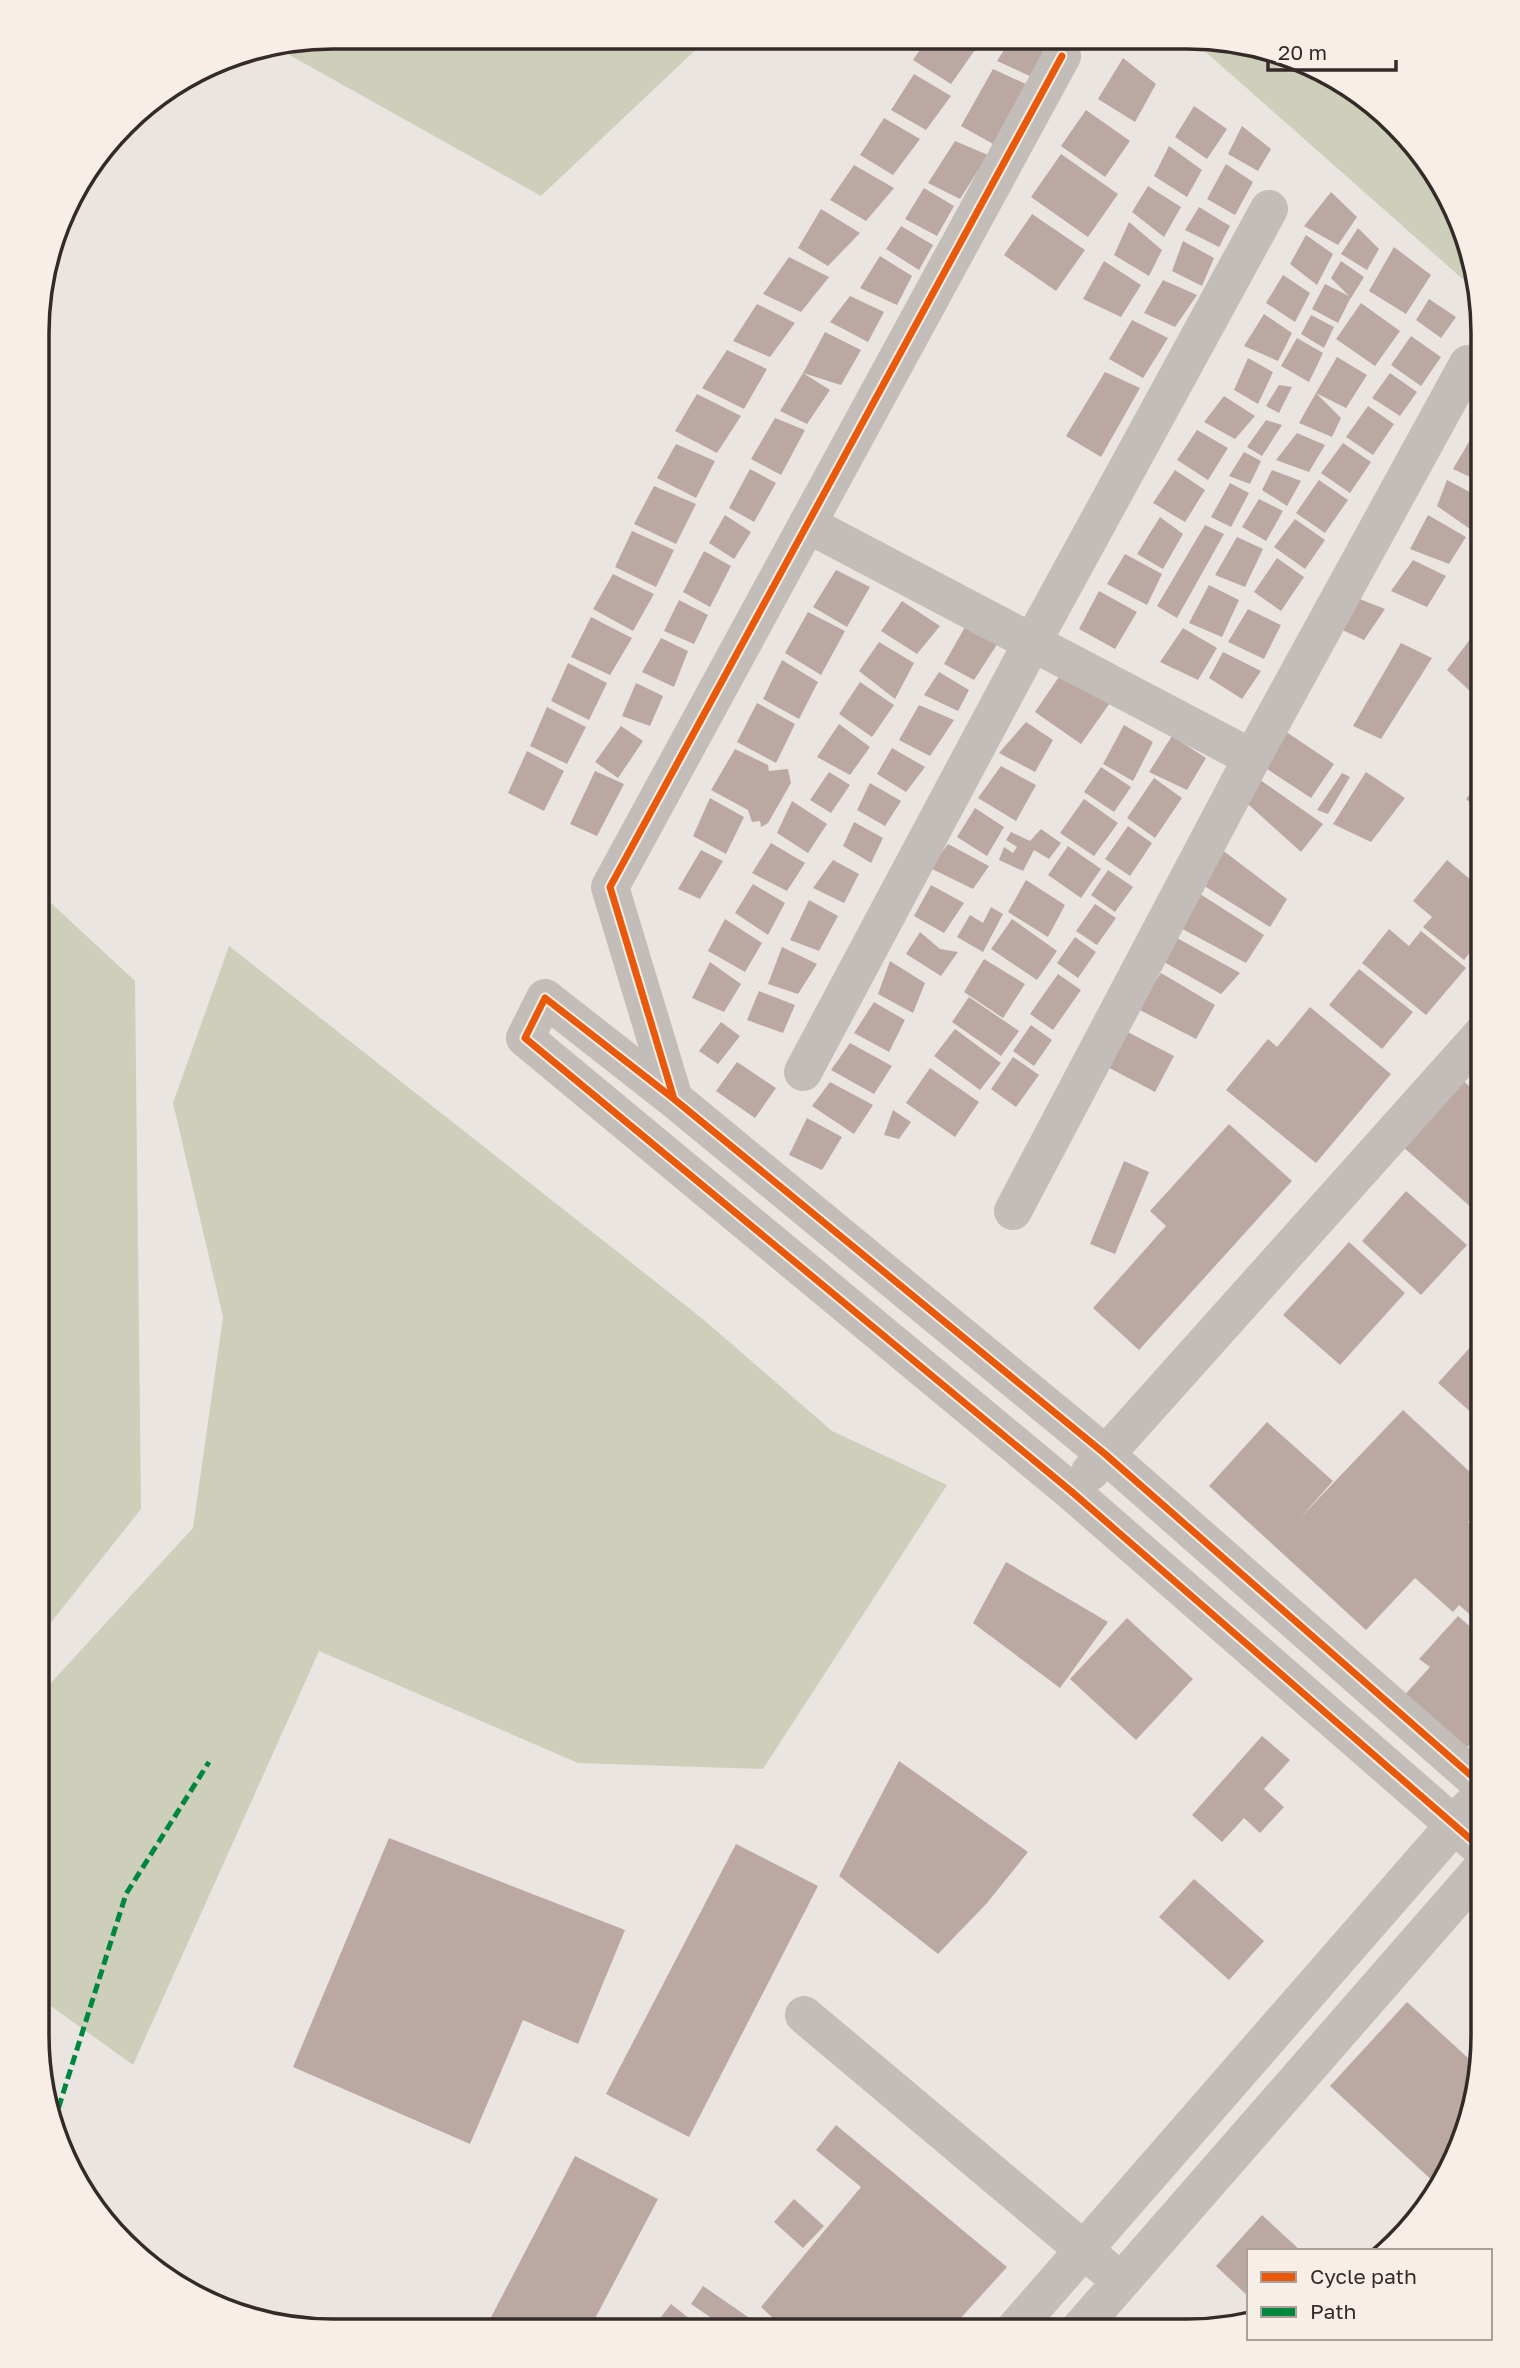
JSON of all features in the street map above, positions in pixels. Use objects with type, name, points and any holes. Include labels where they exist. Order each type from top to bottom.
[{"type":"street","points":[[674,1099],[610,887],[1062,56]]},
{"type":"street","points":[[803,1072],[1033,641],[1269,209]]},
{"type":"street","points":[[1013,1211],[1252,758],[1468,364]]},
{"type":"street","points":[[807,524],[1252,758]]},
{"type":"street","points":[[1471,1775],[1105,1454],[674,1099],[545,998],[526,1038],[1072,1492],[1471,1840]]},
{"type":"street","points":[[1072,1492],[1471,1046]]},
{"type":"street","points":[[1024,2319],[1471,1806]]},
{"type":"street","points":[[1089,2319],[1471,1881]]},
{"type":"street","points":[[804,2015],[1122,2281]]},
{"type":"green space","points":[[333,49],[696,49],[541,196],[285,53]]},
{"type":"green space","points":[[1203,50],[1242,54],[1278,64],[1312,78],[1345,97],[1388,132],[1423,175],[1442,208],[1456,242],[1467,283]]},
{"type":"green space","points":[[49,901],[135,981],[141,1509],[49,1625]]},
{"type":"green space","points":[[229,946],[704,1320],[832,1431],[947,1485],[763,1769],[578,1763],[319,1651],[133,2065],[49,2005],[49,1685],[193,1528],[223,1317],[173,1103]]},
{"type":"building","points":[[920,49],[975,50],[951,84],[913,60]]},
{"type":"building","points":[[1005,49],[1045,49],[1030,76],[997,61]]},
{"type":"building","points":[[1123,58],[1156,84],[1135,122],[1098,99]]},
{"type":"building","points":[[993,69],[1028,85],[995,145],[961,126]]},
{"type":"building","points":[[914,74],[951,96],[926,130],[891,110]]},
{"type":"building","points":[[1194,106],[1227,129],[1207,159],[1175,137]]},
{"type":"building","points":[[1086,110],[1130,141],[1105,177],[1061,146]]},
{"type":"building","points":[[884,118],[920,139],[893,175],[860,155]]},
{"type":"building","points":[[1242,126],[1271,149],[1258,171],[1228,154]]},
{"type":"building","points":[[955,141],[988,155],[960,199],[928,183]]},
{"type":"building","points":[[1169,146],[1202,170],[1187,197],[1154,176]]},
{"type":"building","points":[[1061,154],[1118,194],[1088,237],[1031,197]]},
{"type":"building","points":[[1226,164],[1253,182],[1235,215],[1207,199]]},
{"type":"building","points":[[854,165],[894,188],[866,221],[830,200]]},
{"type":"building","points":[[1148,186],[1181,207],[1164,237],[1132,212]]},
{"type":"building","points":[[924,188],[954,206],[937,236],[905,219]]},
{"type":"building","points":[[1331,192],[1357,217],[1338,245],[1304,226]]},
{"type":"building","points":[[1199,207],[1230,226],[1219,247],[1185,230]]},
{"type":"building","points":[[821,209],[860,233],[828,266],[798,248]]},
{"type":"building","points":[[1032,214],[1085,250],[1056,291],[1004,255]]},
{"type":"building","points":[[1129,222],[1162,250],[1149,276],[1114,255]]},
{"type":"building","points":[[901,226],[933,245],[919,270],[886,249]]},
{"type":"building","points":[[1358,228],[1379,249],[1367,270],[1341,254]]},
{"type":"building","points":[[1306,235],[1333,254],[1317,285],[1290,264]]},
{"type":"building","points":[[1183,241],[1214,258],[1202,286],[1172,271]]},
{"type":"building","points":[[1394,247],[1431,275],[1406,314],[1369,291]]},
{"type":"building","points":[[880,256],[912,276],[897,305],[860,288]]},
{"type":"building","points":[[789,257],[829,277],[801,312],[763,294]]},
{"type":"building","points":[[1104,261],[1141,285],[1121,317],[1083,299]]},
{"type":"building","points":[[1341,261],[1364,277],[1351,298],[1331,278]]},
{"type":"building","points":[[1283,275],[1310,293],[1295,322],[1266,303]]},
{"type":"building","points":[[1163,280],[1197,295],[1175,327],[1144,313]]},
{"type":"building","points":[[1325,284],[1351,297],[1338,323],[1312,309]]},
{"type":"building","points":[[850,296],[884,312],[868,342],[830,322]]},
{"type":"building","points":[[1429,299],[1456,317],[1441,338],[1416,320]]},
{"type":"building","points":[[1361,303],[1400,331],[1375,366],[1336,339]]},
{"type":"building","points":[[757,304],[795,323],[770,357],[733,341]]},
{"type":"building","points":[[1264,314],[1292,333],[1278,361],[1244,346]]},
{"type":"building","points":[[1311,315],[1334,327],[1324,348],[1301,334]]},
{"type":"building","points":[[1132,320],[1168,338],[1143,378],[1109,359]]},
{"type":"building","points":[[825,332],[861,350],[841,385],[803,373]]},
{"type":"building","points":[[1411,336],[1441,357],[1421,386],[1391,365]]},
{"type":"building","points":[[1297,338],[1323,353],[1309,382],[1281,366]]},
{"type":"building","points":[[727,350],[767,369],[744,409],[702,388]]},
{"type":"building","points":[[1337,357],[1367,375],[1346,408],[1316,393]]},
{"type":"building","points":[[1248,358],[1273,372],[1258,404],[1234,390]]},
{"type":"building","points":[[1105,372],[1140,388],[1101,457],[1066,436]]},
{"type":"building","points":[[803,373],[830,390],[807,424],[780,411]]},
{"type":"building","points":[[1390,373],[1417,392],[1400,416],[1372,398]]},
{"type":"building","points":[[1279,385],[1292,387],[1279,413],[1266,406]]},
{"type":"building","points":[[1316,393],[1341,418],[1332,437],[1299,423]]},
{"type":"building","points":[[697,394],[741,416],[717,453],[675,431]]},
{"type":"building","points":[[1224,396],[1255,416],[1235,439],[1204,422]]},
{"type":"building","points":[[1368,406],[1394,424],[1373,455],[1346,437]]},
{"type":"building","points":[[775,418],[805,430],[781,475],[751,459]]},
{"type":"building","points":[[1266,420],[1282,425],[1262,456],[1247,447]]},
{"type":"building","points":[[1197,430],[1228,448],[1208,480],[1177,460]]},
{"type":"building","points":[[1297,433],[1325,445],[1309,472],[1276,460]]},
{"type":"building","points":[[1471,438],[1471,477],[1453,469]]},
{"type":"building","points":[[1343,443],[1371,462],[1350,493],[1321,473]]},
{"type":"building","points":[[676,444],[715,461],[696,498],[657,478]]},
{"type":"building","points":[[1244,452],[1261,461],[1250,484],[1229,476]]},
{"type":"building","points":[[750,469],[776,483],[754,522],[729,508]]},
{"type":"building","points":[[1175,470],[1205,490],[1185,522],[1153,503]]},
{"type":"building","points":[[1272,470],[1301,481],[1287,506],[1262,490]]},
{"type":"building","points":[[1319,480],[1348,500],[1325,533],[1296,513]]},
{"type":"building","points":[[1447,480],[1471,493],[1471,530],[1437,506]]},
{"type":"building","points":[[1230,483],[1249,493],[1231,527],[1211,517]]},
{"type":"building","points":[[654,486],[696,504],[676,544],[634,524]]},
{"type":"building","points":[[1259,499],[1283,511],[1266,541],[1242,527]]},
{"type":"building","points":[[725,515],[751,532],[734,559],[709,543]]},
{"type":"building","points":[[1428,515],[1466,537],[1449,564],[1410,549]]},
{"type":"building","points":[[1160,517],[1183,534],[1163,569],[1137,554]]},
{"type":"building","points":[[1295,519],[1325,540],[1305,569],[1274,547]]},
{"type":"building","points":[[1205,525],[1224,534],[1177,618],[1157,606]]},
{"type":"building","points":[[632,531],[674,550],[656,587],[615,567]]},
{"type":"building","points":[[1237,537],[1263,549],[1245,587],[1215,575]]},
{"type":"building","points":[[704,551],[731,566],[710,607],[683,592]]},
{"type":"building","points":[[1125,554],[1162,574],[1147,605],[1107,584]]},
{"type":"building","points":[[1277,558],[1304,577],[1281,611],[1254,592]]},
{"type":"building","points":[[1413,560],[1446,576],[1427,607],[1391,591]]},
{"type":"building","points":[[836,570],[870,587],[847,627],[813,607]]},
{"type":"building","points":[[613,574],[654,594],[633,631],[593,609]]},
{"type":"building","points":[[1209,585],[1239,600],[1222,637],[1189,623]]},
{"type":"building","points":[[1099,591],[1137,612],[1115,649],[1079,629]]},
{"type":"building","points":[[1352,596],[1385,609],[1364,640],[1338,628]]},
{"type":"building","points":[[679,600],[708,615],[694,644],[664,631]]},
{"type":"building","points":[[902,601],[940,626],[917,654],[881,631]]},
{"type":"building","points":[[1248,609],[1281,625],[1264,659],[1228,642]]},
{"type":"building","points":[[808,612],[845,631],[821,675],[785,653]]},
{"type":"building","points":[[591,617],[632,638],[610,675],[571,657]]},
{"type":"building","points":[[969,620],[998,643],[974,680],[944,664]]},
{"type":"building","points":[[1183,628],[1217,648],[1198,680],[1160,662]]},
{"type":"building","points":[[661,638],[688,651],[674,687],[642,672]]},
{"type":"building","points":[[1471,638],[1471,692],[1447,670]]},
{"type":"building","points":[[879,642],[914,663],[895,699],[859,671]]},
{"type":"building","points":[[1401,643],[1432,658],[1381,739],[1353,726]]},
{"type":"building","points":[[1223,652],[1261,671],[1242,699],[1209,678]]},
{"type":"building","points":[[782,660],[818,682],[799,719],[763,699]]},
{"type":"building","points":[[568,663],[607,683],[589,720],[551,701]]},
{"type":"building","points":[[1065,668],[1112,700],[1081,744],[1035,712]]},
{"type":"building","points":[[939,672],[969,690],[958,711],[924,695]]},
{"type":"building","points":[[860,682],[894,705],[872,737],[839,714]]},
{"type":"building","points":[[636,683],[663,696],[650,726],[622,716]]},
{"type":"building","points":[[757,703],[795,724],[776,763],[737,742]]},
{"type":"building","points":[[919,705],[954,720],[930,756],[899,740]]},
{"type":"building","points":[[547,707],[586,727],[567,764],[530,746]]},
{"type":"building","points":[[1026,722],[1053,740],[1035,772],[999,753]]},
{"type":"building","points":[[839,724],[870,747],[850,775],[817,757]]},
{"type":"building","points":[[1124,725],[1153,742],[1133,781],[1103,764]]},
{"type":"building","points":[[621,726],[643,741],[618,778],[595,762]]},
{"type":"building","points":[[1282,729],[1334,764],[1311,798],[1261,765]]},
{"type":"building","points":[[1172,736],[1206,758],[1187,790],[1149,772]]},
{"type":"building","points":[[892,748],[925,767],[906,792],[877,774]]},
{"type":"building","points":[[735,749],[768,765],[769,771],[788,769],[791,783],[768,823],[761,827],[760,821],[752,822],[748,810],[711,790]]},
{"type":"building","points":[[527,751],[564,771],[544,811],[508,793]]},
{"type":"building","points":[[1001,766],[1036,785],[1016,821],[978,798]]},
{"type":"building","points":[[1101,767],[1131,787],[1114,812],[1084,792]]},
{"type":"building","points":[[595,771],[624,784],[597,836],[570,824]]},
{"type":"building","points":[[829,772],[850,785],[831,813],[810,800]]},
{"type":"building","points":[[1366,772],[1405,798],[1371,842],[1333,824]]},
{"type":"building","points":[[1342,773],[1350,777],[1328,814],[1317,810]]},
{"type":"building","points":[[1256,777],[1323,824],[1301,852],[1239,796]]},
{"type":"building","points":[[1154,778],[1182,798],[1155,838],[1127,818]]},
{"type":"building","points":[[870,783],[901,801],[885,826],[857,810]]},
{"type":"building","points":[[710,798],[744,817],[726,854],[693,836]]},
{"type":"building","points":[[1084,799],[1118,823],[1094,856],[1060,833]]},
{"type":"building","points":[[792,801],[827,824],[808,853],[777,833]]},
{"type":"building","points":[[975,808],[1004,827],[987,856],[957,837]]},
{"type":"building","points":[[854,822],[883,838],[871,863],[843,846]]},
{"type":"building","points":[[1128,826],[1152,843],[1130,876],[1105,859]]},
{"type":"building","points":[[1041,829],[1061,843],[1049,859],[1034,850],[1023,871],[999,860],[1004,847],[1013,853],[1017,847],[1006,840],[1011,832],[1030,841]]},
{"type":"building","points":[[771,843],[805,863],[787,891],[752,873]]},
{"type":"building","points":[[948,844],[989,866],[973,889],[930,868]]},
{"type":"building","points":[[1068,846],[1101,869],[1081,898],[1048,875]]},
{"type":"building","points":[[1217,846],[1287,899],[1270,927],[1198,882]]},
{"type":"building","points":[[701,850],[723,861],[700,899],[678,889]]},
{"type":"building","points":[[833,860],[859,874],[844,903],[813,888]]},
{"type":"building","points":[[1447,860],[1471,880],[1471,951],[1464,960],[1423,927],[1432,917],[1413,901]]},
{"type":"building","points":[[1108,870],[1133,887],[1115,912],[1091,895]]},
{"type":"building","points":[[1026,880],[1065,905],[1048,937],[1008,912]]},
{"type":"building","points":[[753,884],[785,903],[768,935],[735,913]]},
{"type":"building","points":[[931,885],[964,903],[944,933],[914,916]]},
{"type":"building","points":[[1197,892],[1264,935],[1246,963],[1173,924]]},
{"type":"building","points":[[809,900],[838,916],[819,951],[790,940]]},
{"type":"building","points":[[1095,904],[1116,918],[1097,945],[1076,931]]},
{"type":"building","points":[[991,907],[1003,914],[983,952],[957,937],[970,915],[983,923]]},
{"type":"building","points":[[725,919],[762,943],[745,972],[708,951]]},
{"type":"building","points":[[1012,919],[1057,951],[1037,980],[991,949]]},
{"type":"building","points":[[1389,929],[1409,946],[1421,931],[1466,968],[1426,1015],[1362,963]]},
{"type":"building","points":[[920,932],[940,949],[958,952],[941,976],[906,954]]},
{"type":"building","points":[[1075,937],[1096,952],[1078,978],[1057,963]]},
{"type":"building","points":[[1177,938],[1240,973],[1221,994],[1164,962]]},
{"type":"building","points":[[782,947],[817,964],[798,994],[768,984]]},
{"type":"building","points":[[984,959],[1025,984],[1003,1018],[964,992]]},
{"type":"building","points":[[890,961],[925,983],[913,1013],[878,994]]},
{"type":"building","points":[[710,962],[741,984],[724,1012],[692,998]]},
{"type":"building","points":[[1359,969],[1413,1012],[1382,1049],[1329,1005]]},
{"type":"building","points":[[1161,973],[1215,1005],[1196,1039],[1136,1008]]},
{"type":"building","points":[[1058,974],[1081,990],[1053,1030],[1030,1014]]},
{"type":"building","points":[[759,991],[795,1005],[783,1033],[747,1020]]},
{"type":"building","points":[[969,997],[1019,1031],[1001,1056],[952,1022]]},
{"type":"building","points":[[874,1002],[905,1020],[889,1052],[854,1033]]},
{"type":"building","points":[[1310,1007],[1391,1074],[1316,1163],[1226,1090],[1268,1039],[1277,1047]]},
{"type":"building","points":[[721,1022],[740,1036],[718,1064],[699,1051]]},
{"type":"building","points":[[1031,1025],[1052,1040],[1034,1066],[1013,1051]]},
{"type":"building","points":[[1120,1028],[1174,1056],[1155,1092],[1100,1063]]},
{"type":"building","points":[[955,1029],[1001,1063],[980,1090],[934,1056]]},
{"type":"building","points":[[850,1043],[892,1066],[874,1094],[831,1070]]},
{"type":"building","points":[[1013,1057],[1039,1075],[1016,1107],[991,1089]]},
{"type":"building","points":[[737,1062],[776,1088],[755,1118],[716,1091]]},
{"type":"building","points":[[930,1068],[979,1102],[955,1137],[906,1103]]},
{"type":"building","points":[[1461,1079],[1471,1088],[1471,1207],[1401,1145]]},
{"type":"building","points":[[830,1082],[873,1105],[854,1134],[812,1106]]},
{"type":"building","points":[[893,1110],[911,1122],[899,1139],[884,1135]]},
{"type":"building","points":[[807,1118],[842,1137],[822,1170],[789,1155]]},
{"type":"building","points":[[1229,1124],[1292,1181],[1139,1350],[1093,1308],[1166,1226],[1150,1211]]},
{"type":"building","points":[[1124,1161],[1149,1172],[1115,1254],[1090,1244]]},
{"type":"building","points":[[1406,1191],[1467,1245],[1421,1295],[1362,1241]]},
{"type":"building","points":[[1349,1242],[1405,1293],[1340,1365],[1283,1315]]},
{"type":"building","points":[[1471,1346],[1471,1412],[1438,1383]]},
{"type":"building","points":[[1403,1410],[1471,1473],[1471,1519],[1468,1522],[1471,1525],[1471,1616],[1459,1605],[1453,1612],[1415,1578],[1366,1630],[1209,1486],[1267,1422],[1333,1481],[1299,1519]]},
{"type":"building","points":[[1006,1562],[1108,1622],[1060,1688],[973,1623]]},
{"type":"building","points":[[1458,1616],[1471,1627],[1471,1743],[1462,1753],[1401,1699],[1430,1667],[1419,1659]]},
{"type":"building","points":[[1127,1618],[1193,1679],[1136,1740],[1070,1679]]},
{"type":"building","points":[[1262,1736],[1290,1760],[1264,1789],[1284,1807],[1260,1833],[1244,1818],[1222,1842],[1192,1815]]},
{"type":"building","points":[[899,1761],[1028,1852],[987,1903],[938,1954],[839,1876]]},
{"type":"building","points":[[389,1838],[625,1930],[578,2044],[523,2020],[470,2144],[293,2067]]},
{"type":"building","points":[[736,1844],[818,1886],[689,2137],[606,2094]]},
{"type":"building","points":[[1194,1879],[1264,1941],[1229,1980],[1159,1917]]},
{"type":"building","points":[[1407,2002],[1470,2060],[1466,2090],[1456,2126],[1431,2180],[1330,2086]]},
{"type":"building","points":[[836,2125],[1007,2267],[960,2319],[774,2319],[761,2307],[861,2187],[816,2150]]},
{"type":"building","points":[[575,2156],[658,2199],[595,2319],[490,2319]]},
{"type":"building","points":[[794,2199],[824,2226],[803,2248],[774,2222]]},
{"type":"building","points":[[1262,2215],[1299,2249],[1247,2249],[1247,2295],[1216,2266]]},
{"type":"building","points":[[703,2286],[751,2319],[713,2319],[691,2304]]},
{"type":"building","points":[[671,2304],[690,2319],[659,2319]]},
{"type":"marked path","points":[[59,2107],[126,1894],[209,1762]]},
{"type":"cycle path","points":[[674,1099],[610,887],[1062,56]]},
{"type":"cycle path","points":[[1471,1775],[1105,1454],[674,1099],[545,998],[525,1038],[1072,1492],[1471,1840]]}]
